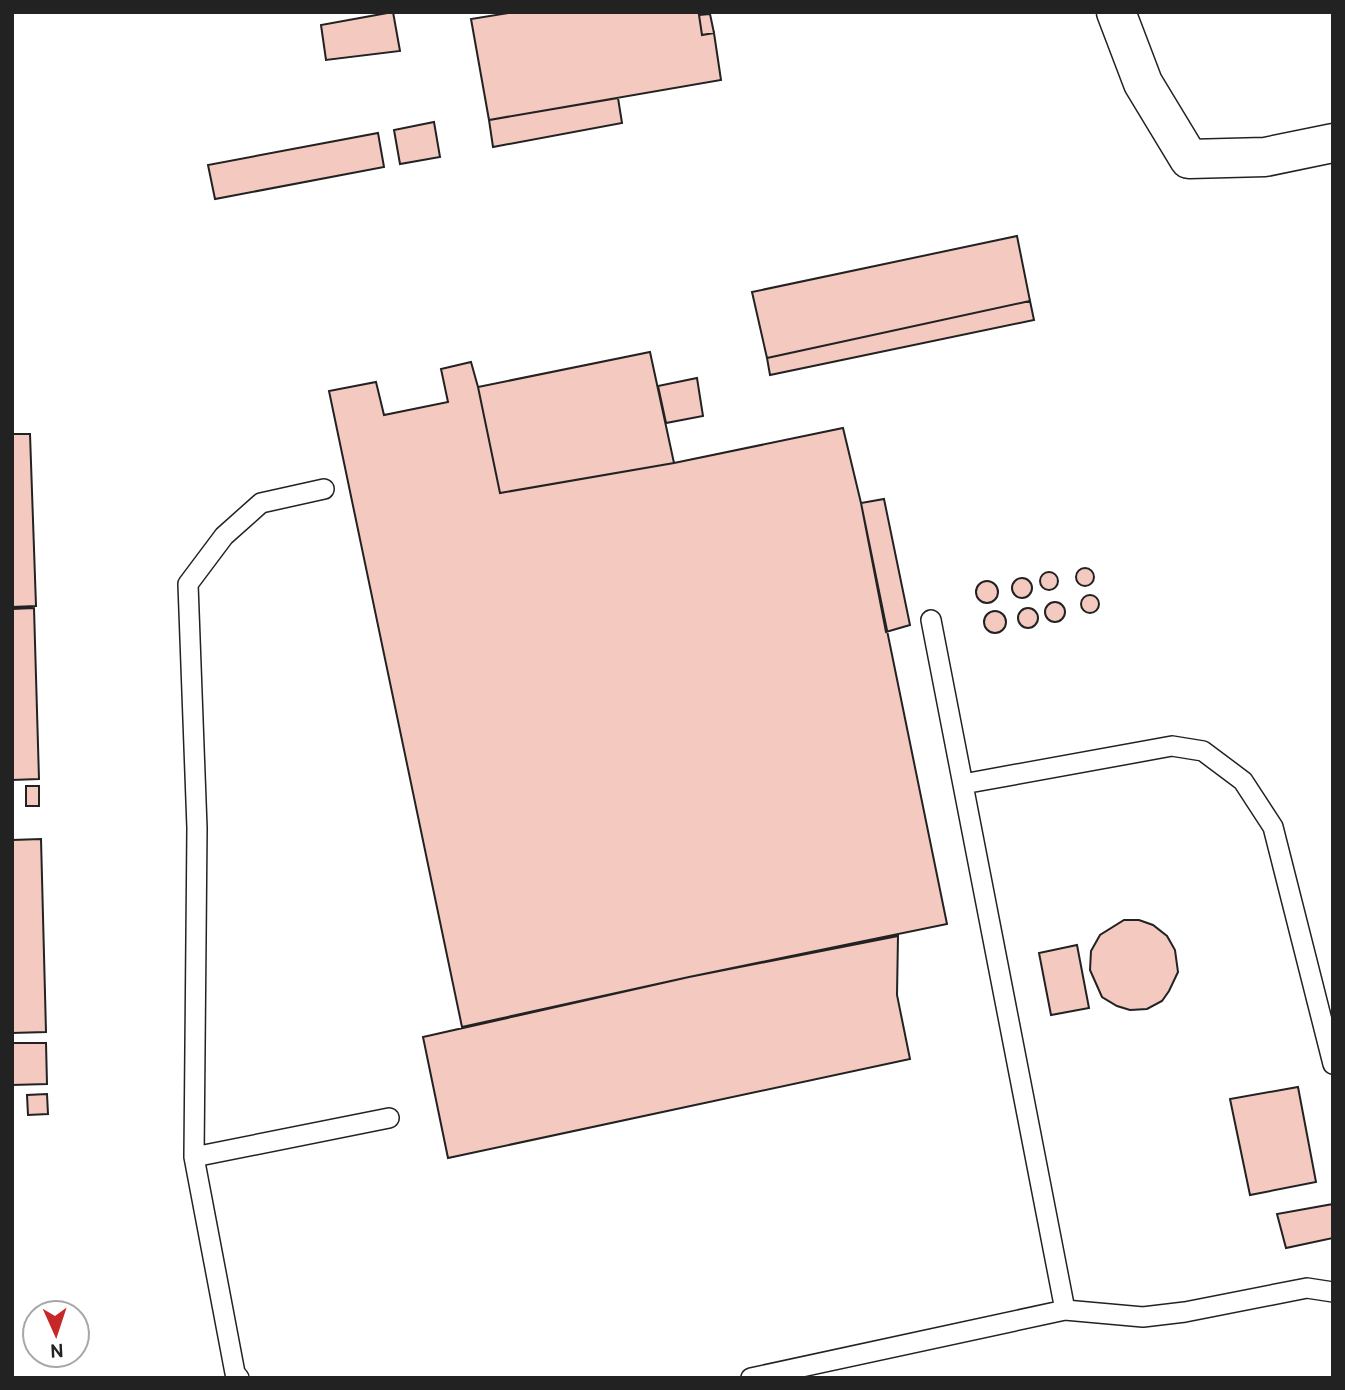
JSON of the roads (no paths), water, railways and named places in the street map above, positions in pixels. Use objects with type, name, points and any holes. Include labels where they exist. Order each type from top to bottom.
[{"type":"street","points":[[1116,12],[1143,83],[1189,159],[1265,158],[1333,143]]},
{"type":"lane","points":[[239,1378],[235,1373],[194,1157],[197,828],[188,583],[224,536],[261,503],[324,489]]},
{"type":"lane","points":[[931,620],[1065,1310]]},
{"type":"lane","points":[[963,785],[1172,746],[1203,751],[1243,781],[1273,827],[1333,1064]]},
{"type":"lane","points":[[194,1157],[389,1118]]},
{"type":"lane","points":[[751,1378],[1065,1310],[1143,1317],[1185,1312],[1307,1288],[1333,1292]]}]
